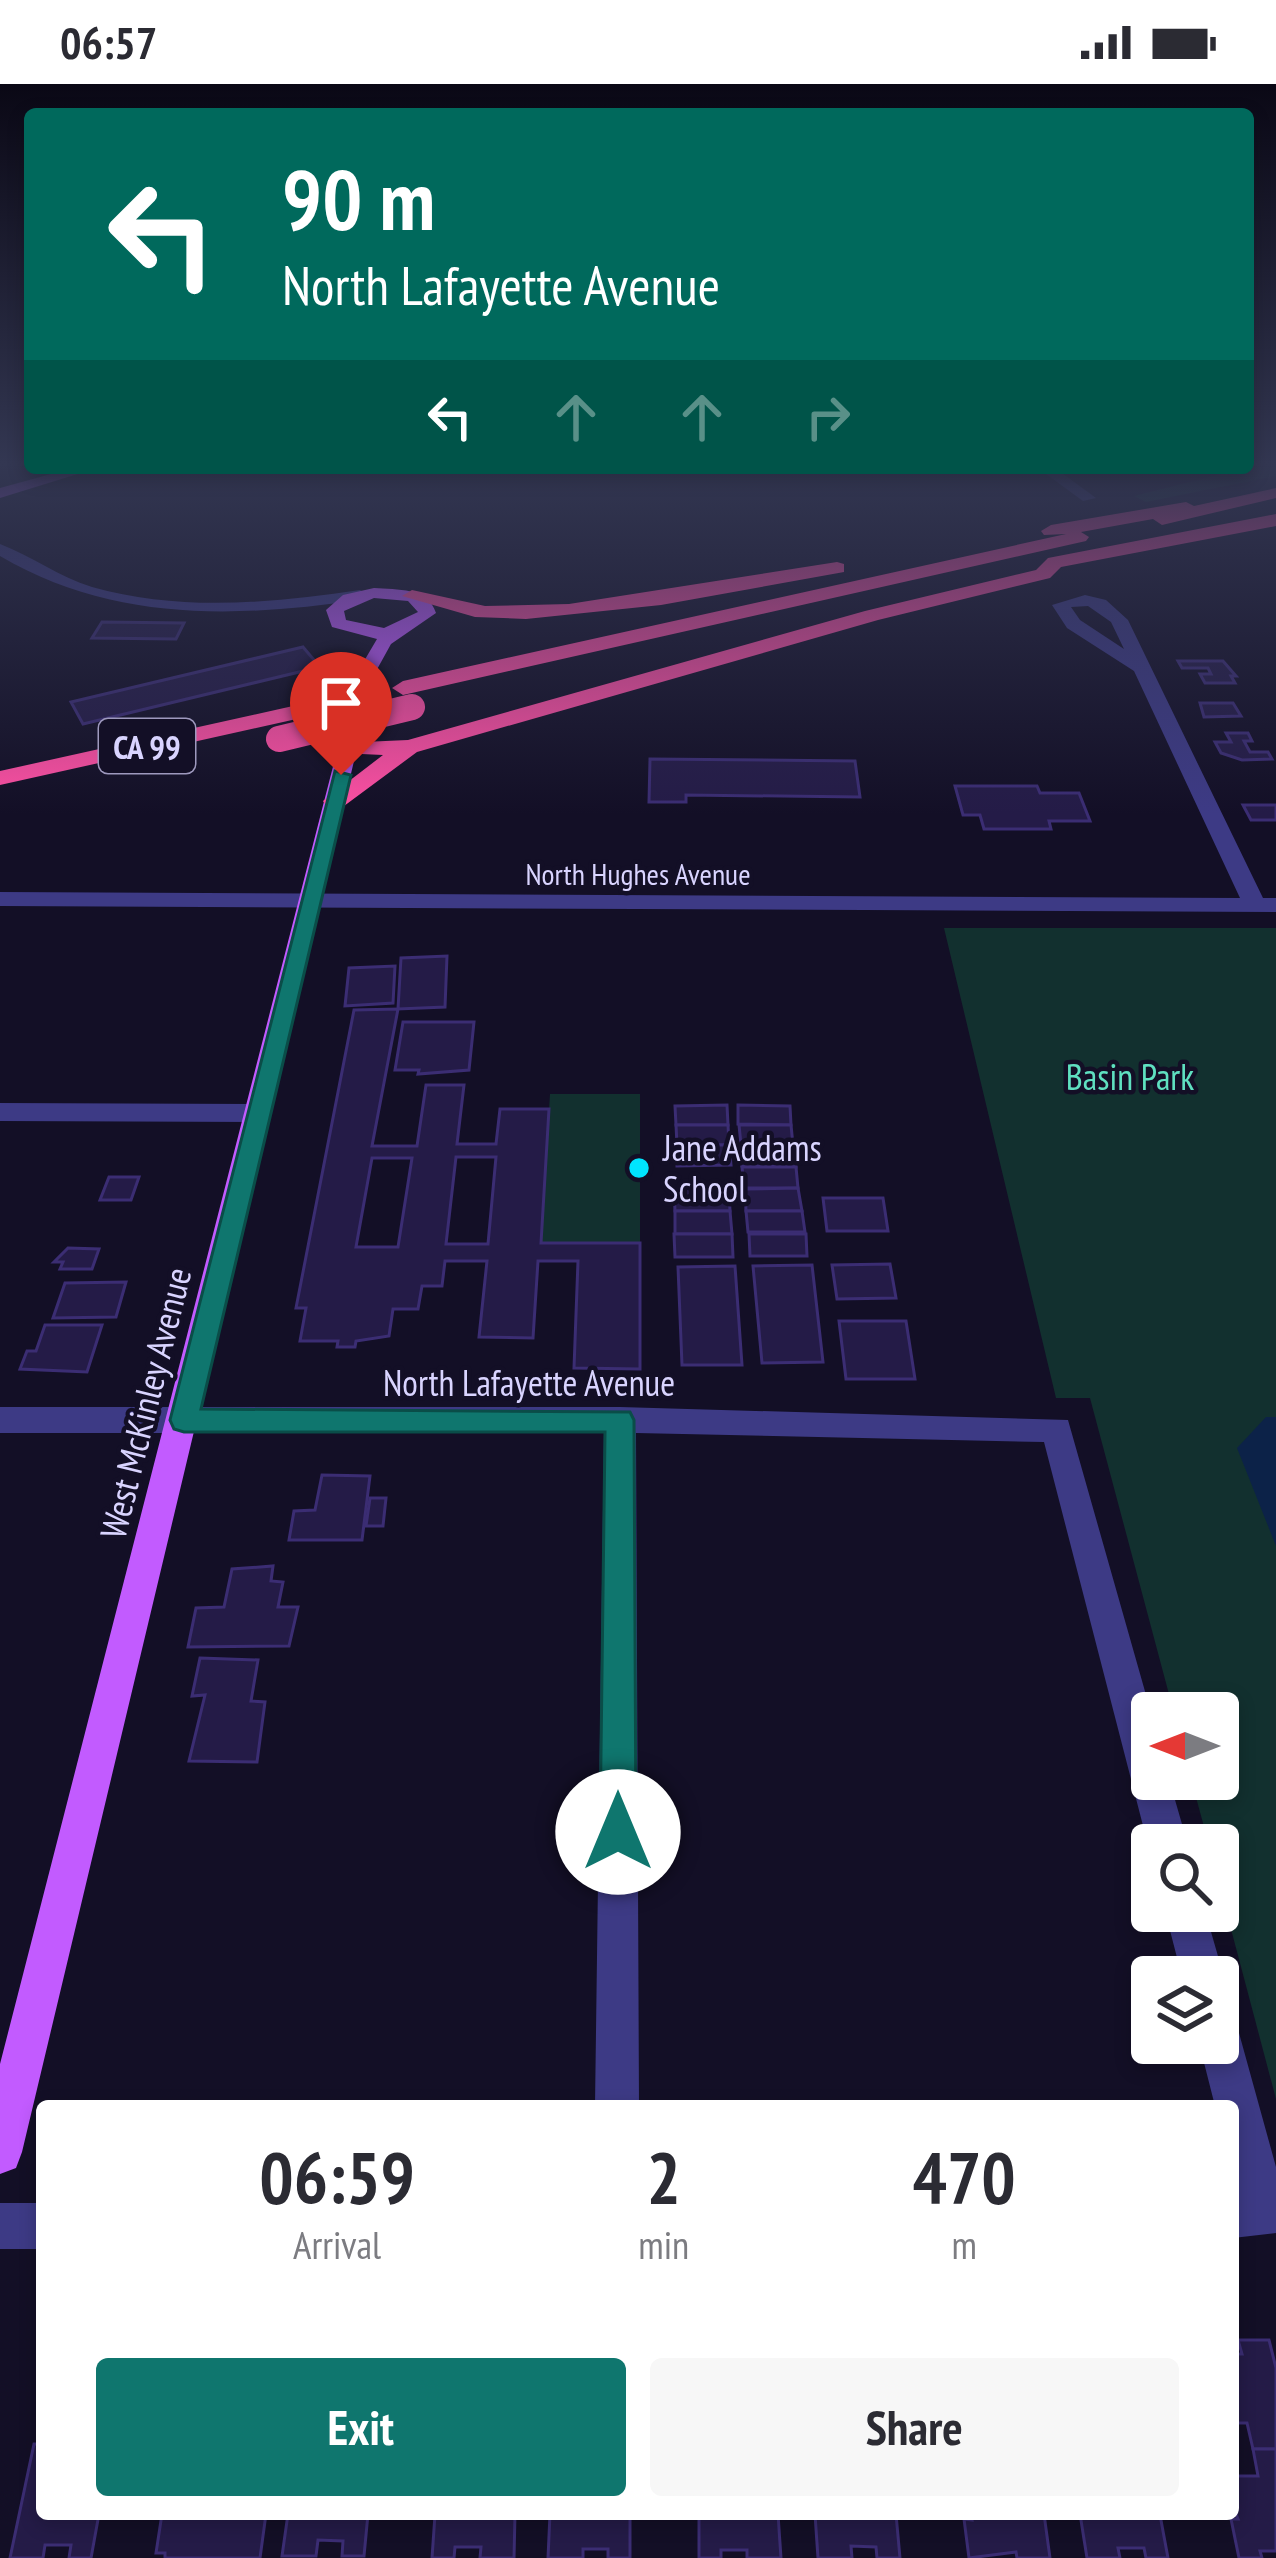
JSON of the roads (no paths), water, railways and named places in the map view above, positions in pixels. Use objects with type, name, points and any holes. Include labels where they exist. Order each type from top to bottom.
[{"type":"highway","points":[[412,596],[489,612],[602,604],[751,582]]},
{"type":"highway","name":"CA 99","points":[[0,802],[279,739],[408,698],[927,582]]},
{"type":"highway","name":"CA 99","points":[[0,778],[293,713],[408,698],[958,582]]},
{"type":"highway","points":[[348,748],[409,747],[872,615],[1008,582]]},
{"type":"highway","points":[[335,801],[409,747]]},
{"type":"main road","points":[[366,673],[359,665],[356,640],[338,622],[335,610],[360,595],[412,596]]},
{"type":"main road","name":"West McKinley Avenue","points":[[0,2152],[366,673],[384,641],[427,613],[426,606],[412,596]]},
{"type":"main road","points":[[345,628],[371,633],[401,630]]},
{"type":"street","points":[[62,582],[103,595],[175,606],[255,608],[360,595]]},
{"type":"street","points":[[255,608],[345,628]]},
{"type":"street","points":[[1139,667],[1265,905]]},
{"type":"street","name":"North Hughes Avenue","points":[[0,899],[1265,905]]},
{"type":"street","points":[[0,1112],[259,1113]]},
{"type":"street","name":"North Lafayette Avenue","points":[[0,1420],[620,1420],[1057,1429],[1162,1824]]},
{"type":"street","points":[[617,2100],[620,1420]]},
{"type":"street","points":[[1223,2064],[1230,2100]]},
{"type":"street","points":[[1239,2152],[1250,2214]]},
{"type":"street","points":[[0,2226],[36,2226]]},
{"type":"water","points":[[1266,1417],[1276,1417],[1276,1546],[1237,1448]]},
{"type":"place","name":"Jane Addams School","points":[[639,1168]]},
{"type":"park label","name":"Basin Park","points":[[1130,1076]]}]
